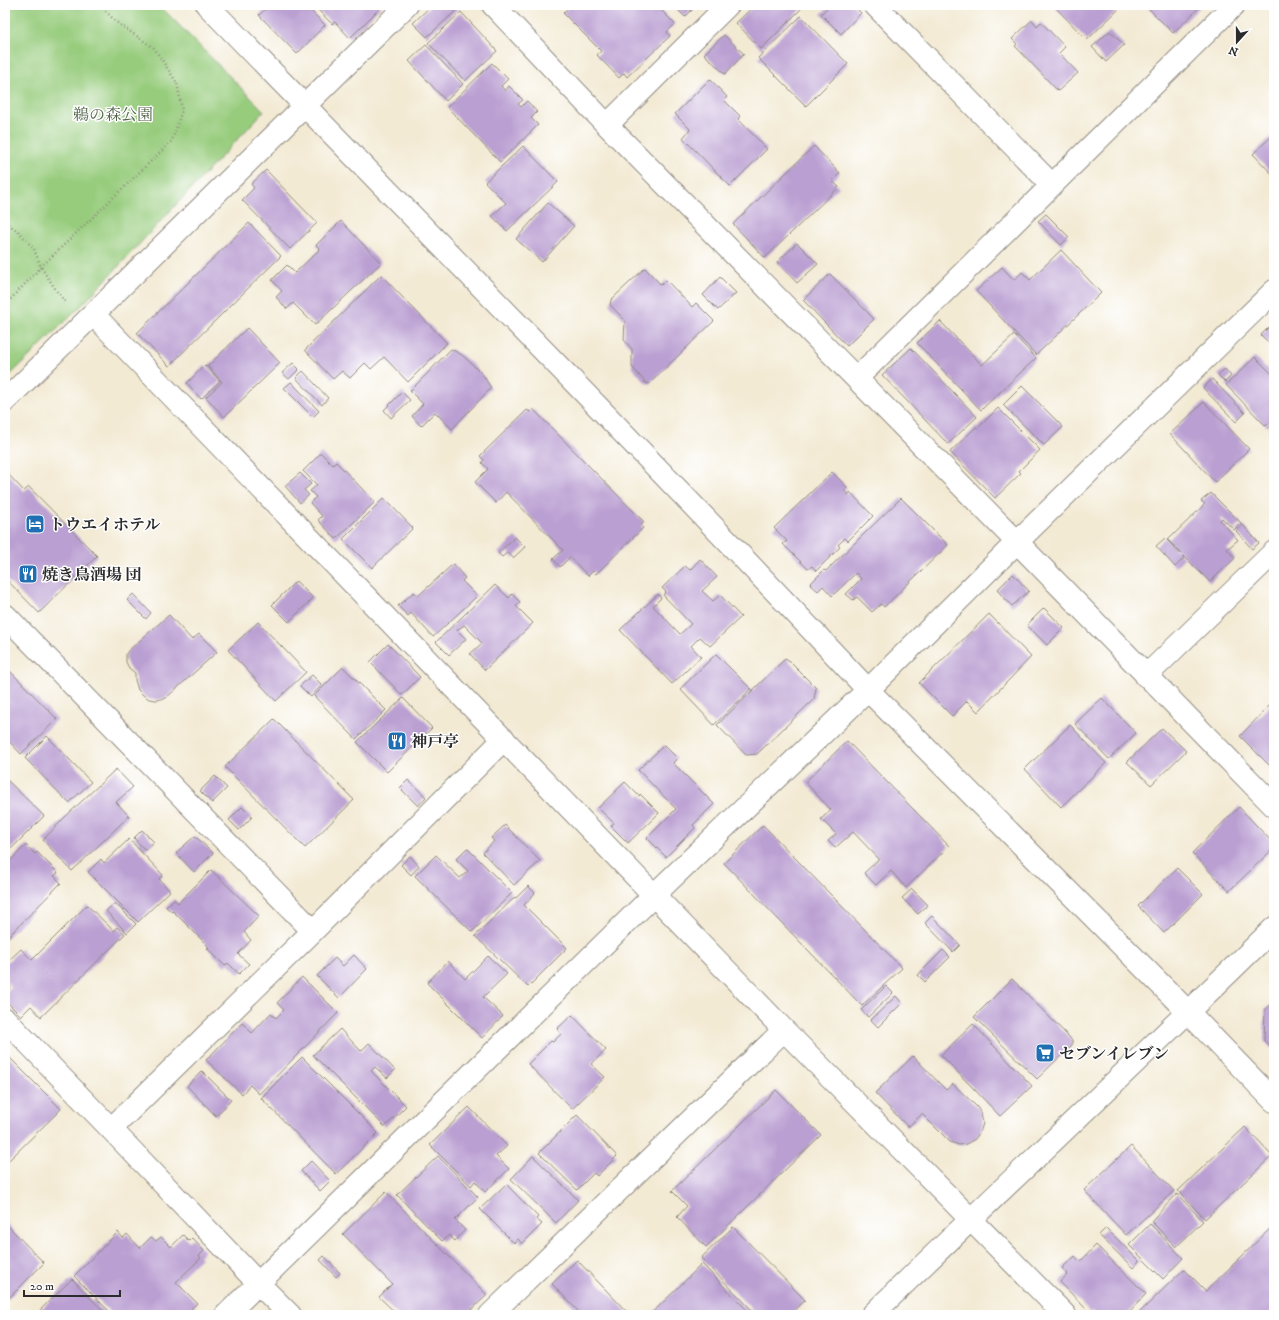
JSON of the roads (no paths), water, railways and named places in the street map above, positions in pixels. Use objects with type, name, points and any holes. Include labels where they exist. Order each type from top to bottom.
[{"type":"street","points":[[207,5],[696,507],[868,690],[1188,1012],[1274,1101]]},
{"type":"street","points":[[5,401],[407,5]]},
{"type":"street","points":[[493,5],[607,125],[857,378],[1274,806]]},
{"type":"street","points":[[607,125],[728,5]]},
{"type":"street","points":[[875,5],[1052,184]]},
{"type":"street","points":[[857,378],[1234,5]]},
{"type":"street","points":[[226,1315],[654,895],[868,690],[1274,291]]},
{"type":"street","points":[[88,319],[504,739],[784,1030],[1065,1315]]},
{"type":"street","points":[[1146,676],[1274,552]]},
{"type":"street","points":[[5,615],[313,931]]},
{"type":"street","points":[[111,1129],[313,931],[504,739]]},
{"type":"street","points":[[872,1315],[1274,928]]},
{"type":"street","points":[[5,1020],[290,1315]]},
{"type":"street","points":[[490,1315],[784,1030]]},
{"type":"place","name":"トウエイホテル","points":[[35,524]]},
{"type":"place","name":"焼き鳥酒場 団","points":[[28,574]]},
{"type":"place","name":"神戸亭","points":[[397,741]]},
{"type":"place","name":"セブンイレブン","points":[[1045,1053]]},
{"type":"park label","name":"鵜の森公園","points":[[113,114]]}]
